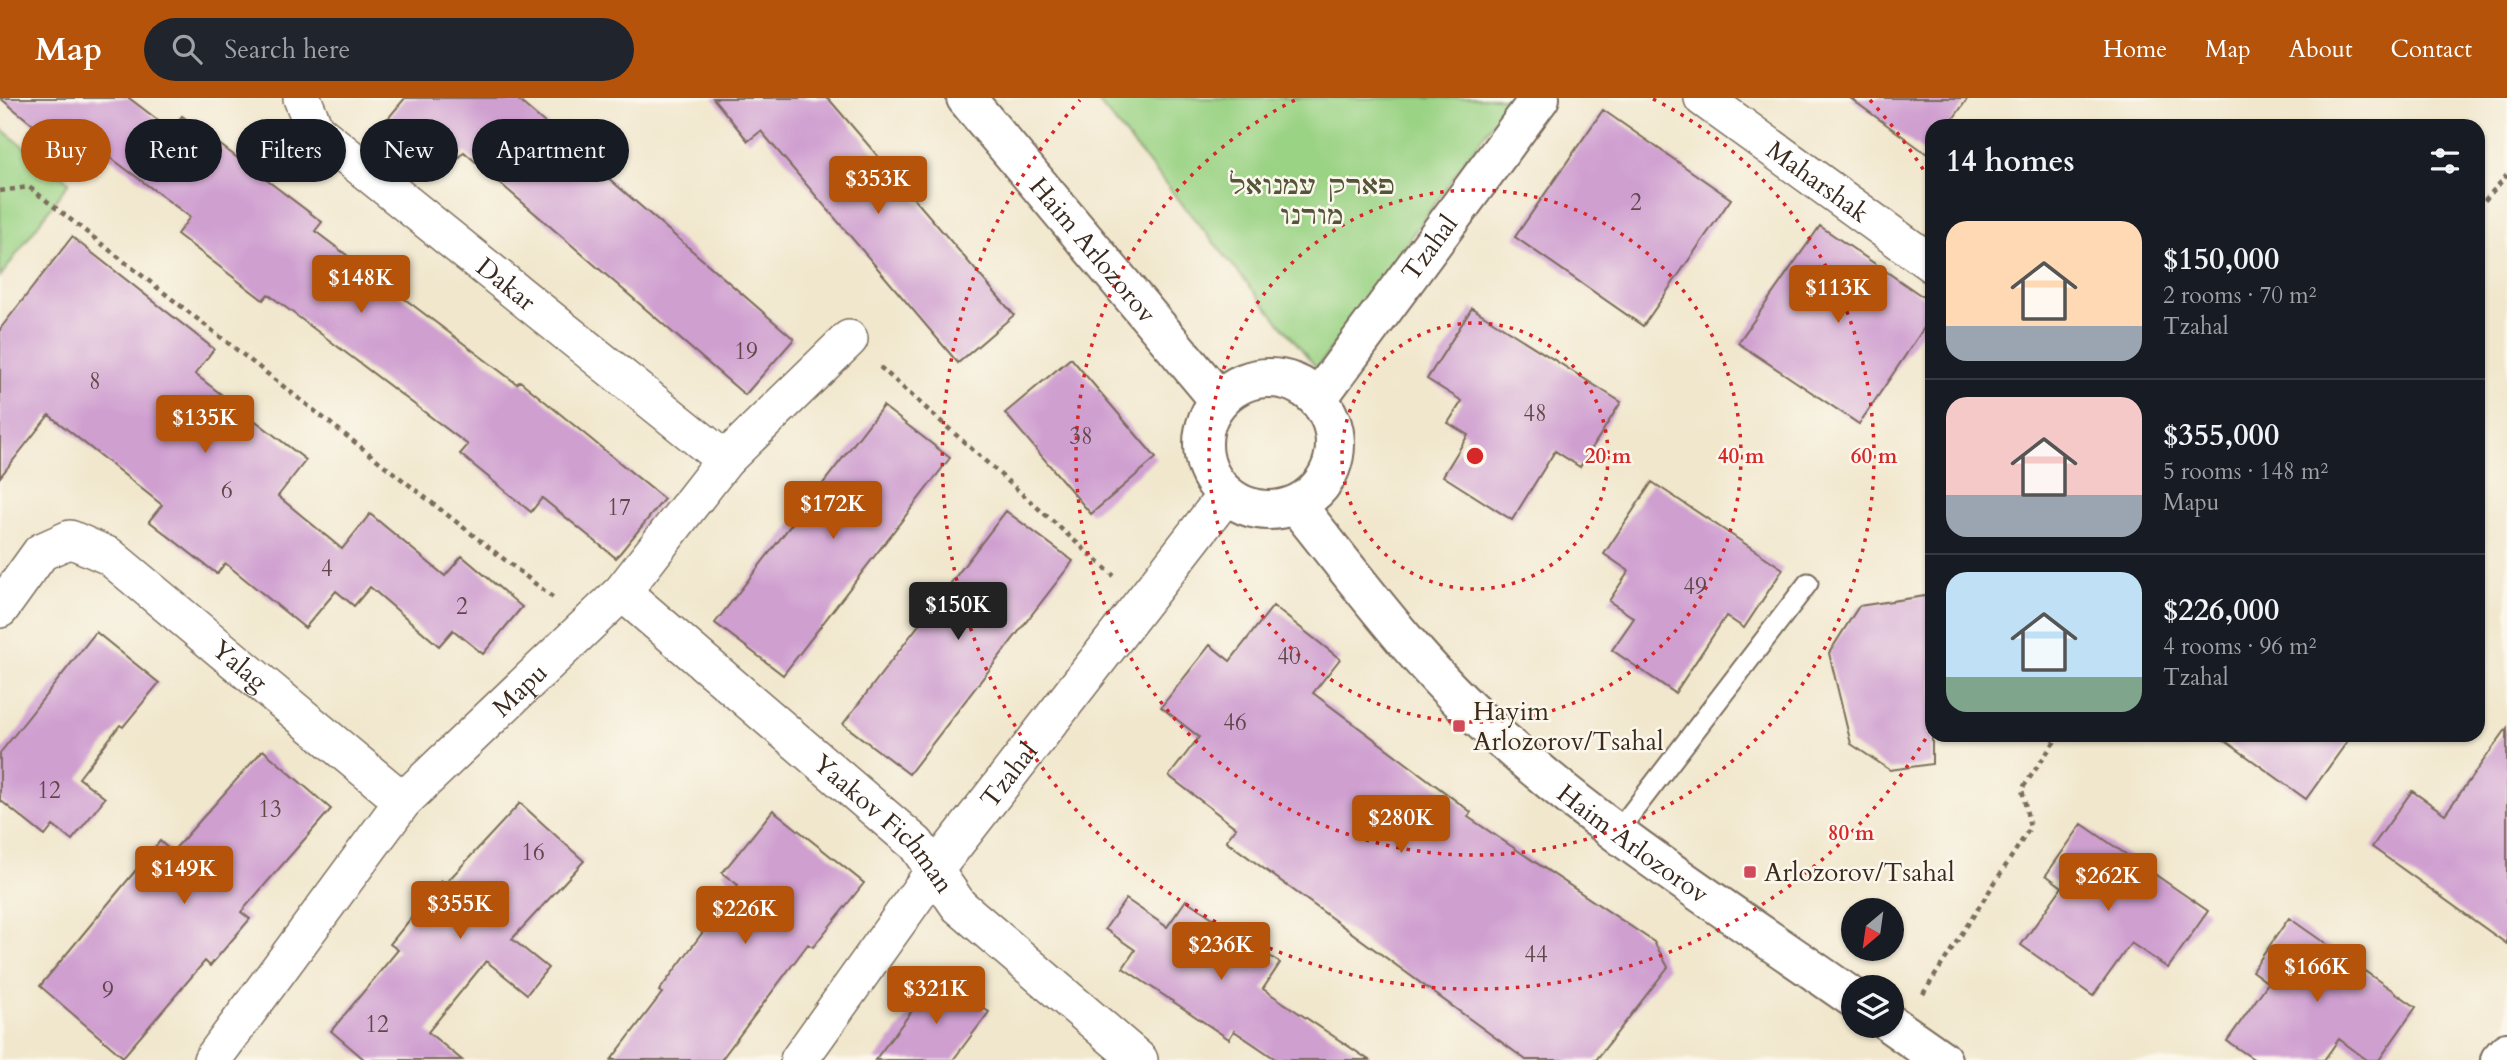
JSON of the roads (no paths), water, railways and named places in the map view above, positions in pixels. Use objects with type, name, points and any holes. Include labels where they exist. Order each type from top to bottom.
[{"type":"street","name":"Dakar","points":[[302,98],[315,130],[725,460]]},
{"type":"street","name":"Haim Arlozorov","points":[[966,98],[1219,400]]},
{"type":"street","name":"Tzahal","points":[[1318,398],[1540,98]]},
{"type":"street","name":"Maharshak","points":[[1703,98],[1925,259]]},
{"type":"street","name":"Mapu","points":[[212,1060],[403,801],[622,592],[725,460],[849,339]]},
{"type":"street","points":[[1257,378],[1279,379],[1300,385],[1318,398],[1333,426],[1335,457],[1321,486],[1296,505],[1279,510],[1261,510],[1243,505],[1226,495],[1212,479],[1204,459],[1202,438],[1208,418],[1219,400],[1236,386],[1257,378]]},
{"type":"street","name":"Tzahal","points":[[799,1060],[934,871],[1226,495]]},
{"type":"street","name":"Haim Arlozorov","points":[[1296,505],[1445,686],[1487,727],[1617,832],[1841,990]]},
{"type":"street","name":"Yalag","points":[[0,609],[41,552],[70,539],[109,556],[403,801]]},
{"type":"street","name":"Yaakov Fichman","points":[[622,592],[916,844],[959,906],[1139,1060]]},
{"type":"street","points":[[1904,1034],[1942,1060]]},
{"type":"street","points":[[2500,1060],[2507,1052]]},
{"type":"lane","points":[[1617,832],[1808,583]]},
{"type":"place","name":"Hayim Arlozorov/Tsahal","points":[[1459,726]]},
{"type":"place","name":"Arlozorov/Tsahal","points":[[1750,872]]},
{"type":"park label","name":"פארק עמנואל מורנו","points":[[1312,200]]}]
